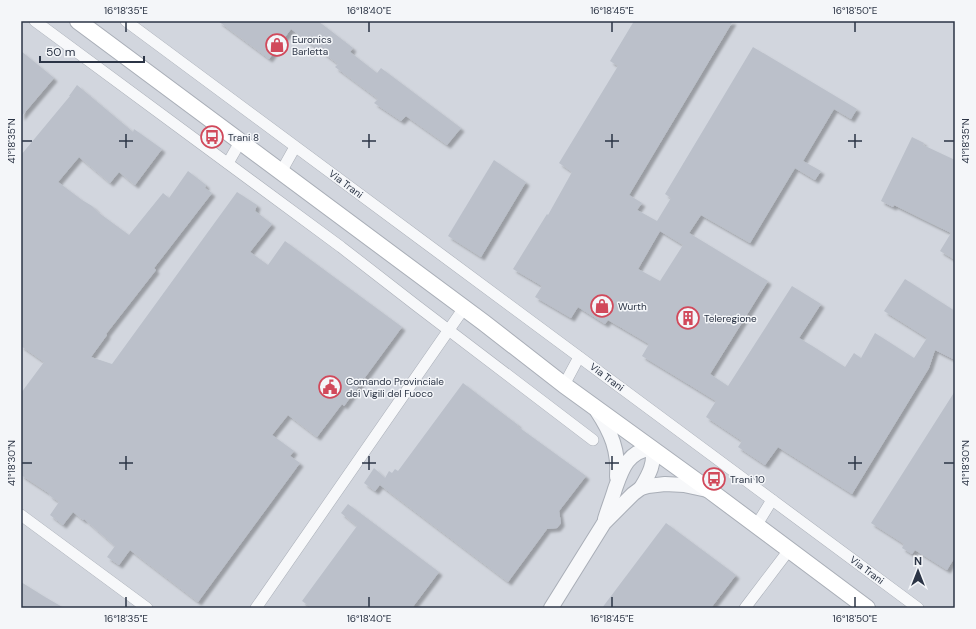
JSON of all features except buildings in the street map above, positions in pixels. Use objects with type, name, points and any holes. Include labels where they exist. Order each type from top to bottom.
[{"type":"main road","points":[[78,21],[464,308],[564,385],[652,448],[867,608]]},
{"type":"street","points":[[35,21],[341,247],[593,440]]},
{"type":"street","name":"Via Trani","points":[[126,21],[918,608]]},
{"type":"street","points":[[228,164],[240,142]]},
{"type":"street","points":[[281,172],[295,147]]},
{"type":"street","points":[[256,608],[464,308]]},
{"type":"street","points":[[564,385],[579,357]]},
{"type":"street","points":[[594,407],[610,433],[616,450],[618,468],[616,485]]},
{"type":"street","points":[[604,523],[622,468],[628,460],[640,452],[645,449],[652,448],[653,459],[651,468],[641,488]]},
{"type":"street","points":[[551,608],[604,523],[626,500],[641,488],[655,484],[670,484],[693,486],[709,490]]},
{"type":"street","points":[[756,526],[772,500]]},
{"type":"street","points":[[21,515],[148,608]]},
{"type":"street","points":[[744,608],[788,550]]},
{"type":"shaded area","points":[[21,21],[955,21],[955,608],[21,608]]},
{"type":"place","name":"Euronics Barletta","points":[[277,45]]},
{"type":"place","name":"Trani 8","points":[[212,137]]},
{"type":"place","name":"Wurth","points":[[602,306]]},
{"type":"place","name":"Teleregione","points":[[688,318]]},
{"type":"place","name":"Comando Provinciale dei Vigili del Fuoco","points":[[330,387]]},
{"type":"place","name":"Trani 10","points":[[714,479]]}]
